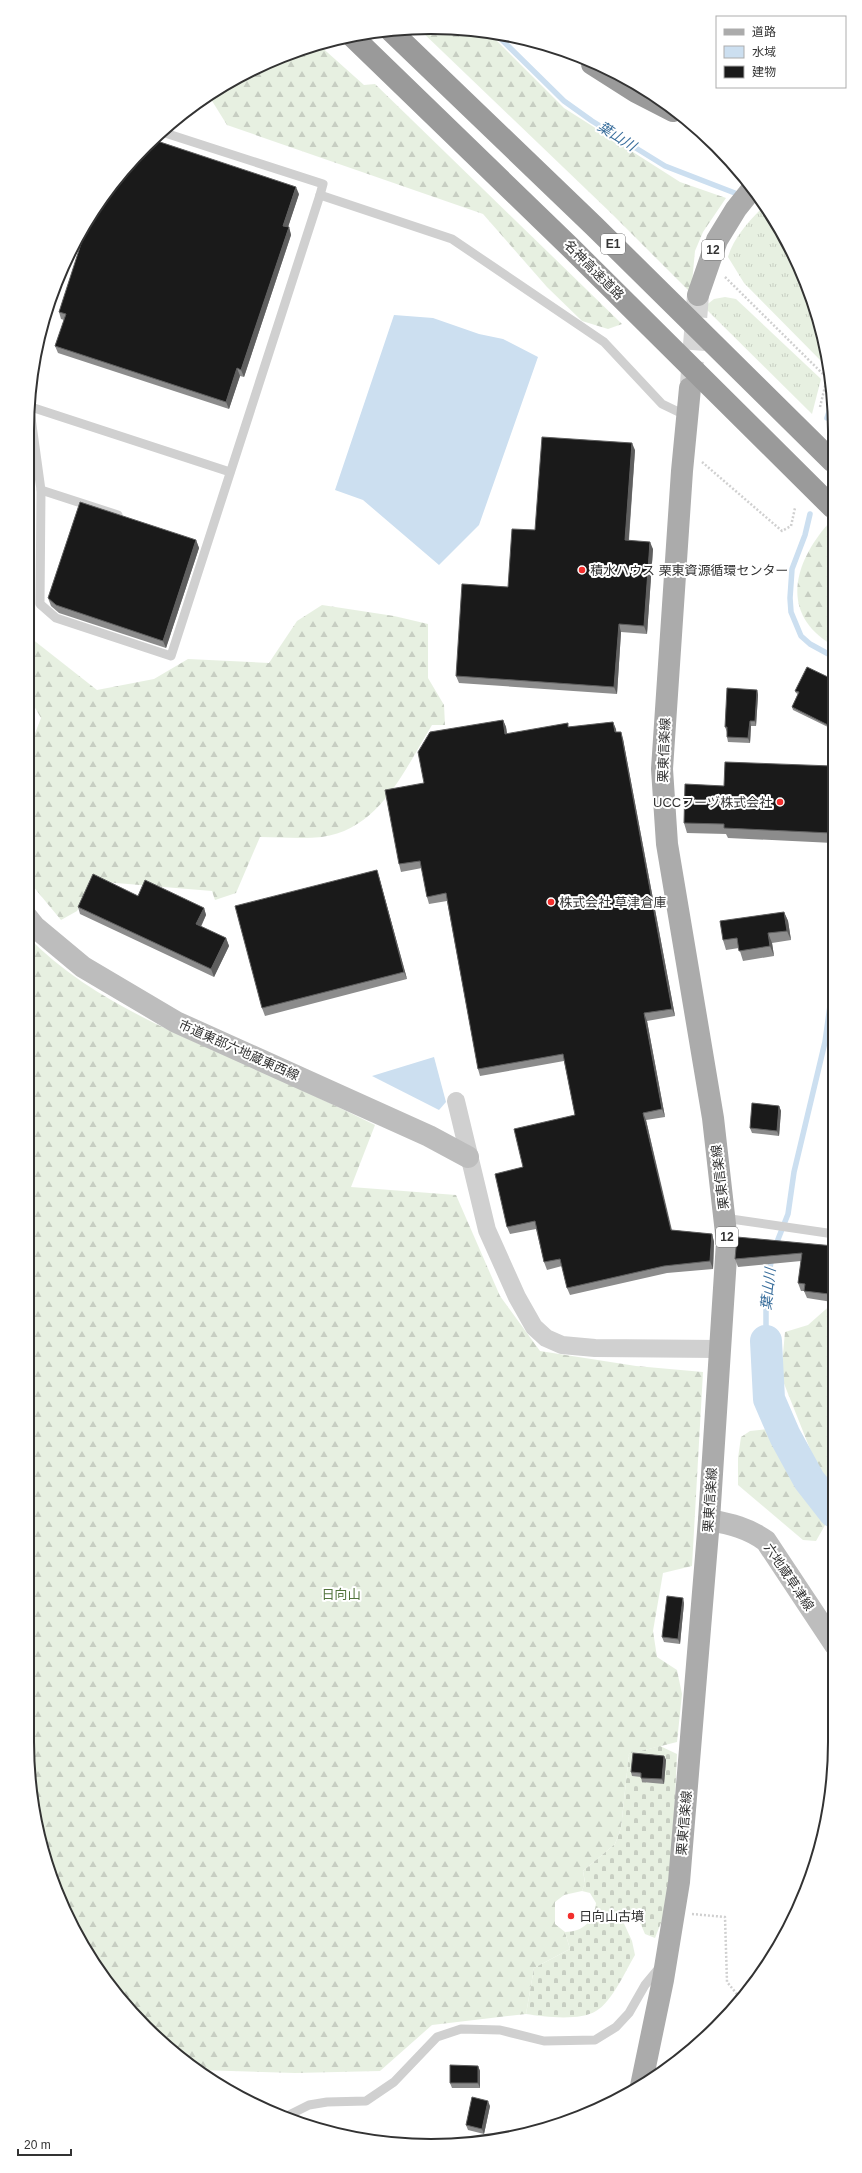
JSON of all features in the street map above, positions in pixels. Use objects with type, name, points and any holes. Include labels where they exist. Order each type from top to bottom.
[{"type":"highway","name":"E1","points":[[396,36],[600,232],[828,457]]},
{"type":"highway","name":"名神高速道路","points":[[358,41],[565,241],[828,503]]},
{"type":"highway","points":[[620,82],[646,97]]},
{"type":"main road","name":"12","points":[[698,295],[717,240],[736,209],[749,193]]},
{"type":"main road","name":"栗東信楽線","points":[[643,2078],[666,1960],[680,1874],[709,1520],[719,1349],[728,1242],[713,1118],[666,844],[662,769],[683,456],[690,388]]},
{"type":"street","name":"市道東部六地蔵東西線","points":[[34,925],[83,967],[176,1022],[429,1136],[468,1156]]},
{"type":"street","points":[[456,1101],[487,1230],[517,1297],[534,1327],[546,1338],[562,1345],[595,1348],[719,1349]]},
{"type":"street","name":"六地蔵草津線","points":[[709,1520],[735,1524],[754,1532],[766,1541],[828,1630]]},
{"type":"lane","points":[[34,436],[41,490],[40,604],[56,618],[171,656],[203,543],[230,472],[324,184],[168,134]]},
{"type":"lane","points":[[320,195],[452,240],[604,342],[662,404],[687,416]]},
{"type":"lane","points":[[35,407],[230,472]]},
{"type":"lane","points":[[41,490],[124,517]]},
{"type":"lane","points":[[724,1218],[828,1233]]},
{"type":"lane","points":[[291,2113],[309,2104],[366,2101],[394,2082],[437,2037],[461,2029],[500,2030],[544,2041],[595,2040],[616,2027],[629,2013],[645,1985],[666,1960]]},
{"type":"path","points":[[709,261],[824,374]]},
{"type":"path","points":[[820,407],[826,387]]},
{"type":"path","points":[[683,456],[698,458],[782,531],[792,526],[795,508]]},
{"type":"path","points":[[674,1912],[725,1917],[727,1982],[737,1994]]},
{"type":"green space","points":[[425,34],[457,35],[496,40],[564,108],[680,182],[726,198],[703,232],[695,251],[691,293],[612,214]]},
{"type":"green space","points":[[324,49],[364,85],[375,84],[622,324],[608,329],[582,321],[547,287],[483,214],[227,125],[212,100],[255,75],[279,64]]},
{"type":"green space","points":[[761,209],[775,233],[798,279],[807,303],[821,361],[744,283],[728,257],[733,244],[746,225]]},
{"type":"green space","points":[[725,297],[736,299],[821,379],[812,414],[704,307],[714,299]]},
{"type":"green space","points":[[828,524],[828,642],[815,633],[805,619],[799,604],[797,588],[800,572],[816,539]]},
{"type":"green space","points":[[322,605],[394,616],[428,624],[428,678],[444,705],[445,725],[432,725],[401,778],[375,810],[360,822],[342,832],[322,837],[260,837],[236,893],[215,900],[212,891],[92,881],[77,911],[61,920],[34,887],[34,736],[41,718],[34,706],[34,640],[97,690],[154,679],[188,659],[269,663],[297,621]]},
{"type":"green space","name":"日向山","points":[[34,943],[51,959],[78,979],[135,1013],[375,1125],[351,1187],[456,1195],[500,1296],[540,1351],[636,1366],[703,1372],[692,1566],[663,1573],[653,1631],[657,1657],[677,1670],[682,1694],[677,1742],[629,1754],[621,1828],[615,1844],[583,1871],[585,1883],[582,1891],[564,1895],[555,1902],[555,1924],[565,1932],[570,1949],[534,1968],[526,2014],[432,2025],[380,2071],[295,2073],[208,2070],[189,2057],[150,2023],[116,1984],[87,1940],[64,1894],[48,1845],[37,1794],[34,1742]]},
{"type":"green space","points":[[828,1307],[828,1485],[820,1474],[781,1376],[785,1332],[808,1325]]},
{"type":"green space","points":[[768,1429],[802,1487],[828,1520],[816,1541],[803,1540],[738,1485],[738,1458],[741,1437],[750,1431]]},
{"type":"green space","points":[[660,1746],[677,1754],[672,1867],[666,1910],[655,1938],[645,1934],[635,1911],[625,1910],[621,1917],[632,1941],[635,1955],[608,2001],[596,2011],[581,2016],[552,2017],[526,2014],[534,1968],[570,1949],[565,1932],[582,1928],[593,1915],[596,1903],[590,1893],[582,1891],[585,1882],[583,1871],[615,1844],[621,1828],[629,1754]]},
{"type":"water","points":[[394,315],[433,318],[479,334],[503,339],[538,357],[479,525],[439,565],[363,500],[335,490]]},
{"type":"water","points":[[434,1057],[446,1102],[439,1110],[372,1076]]},
{"type":"building","points":[[159,142],[296,187],[283,226],[289,227],[241,370],[237,368],[226,402],[55,346],[66,314],[59,312],[81,243],[87,232],[116,189],[150,150]]},
{"type":"building","name":"積水ハウス 栗東資源循環センター","points":[[542,437],[632,443],[625,540],[650,542],[644,626],[619,624],[614,687],[456,676],[462,584],[508,587],[512,529],[535,530]]},
{"type":"building","points":[[80,502],[196,540],[163,641],[56,605],[48,598]]},
{"type":"building","points":[[807,667],[828,677],[828,725],[792,707],[799,692],[795,691]]},
{"type":"building","points":[[727,688],[757,690],[755,721],[750,721],[748,738],[727,737],[727,727],[725,727]]},
{"type":"building","name":"株式会社 草津倉庫","points":[[503,720],[505,734],[568,723],[568,727],[613,722],[615,732],[621,732],[672,1009],[644,1013],[662,1109],[643,1113],[671,1230],[712,1234],[710,1261],[664,1266],[567,1288],[560,1259],[544,1262],[535,1221],[507,1227],[495,1174],[523,1167],[514,1129],[575,1115],[563,1054],[478,1069],[446,893],[427,897],[420,861],[399,864],[385,790],[424,783],[418,752],[430,732]]},
{"type":"building","name":"UCCフーヅ株式会社","points":[[725,762],[828,766],[828,833],[724,828],[724,824],[684,823],[685,784],[724,786]]},
{"type":"building","points":[[377,870],[404,972],[262,1008],[235,906]]},
{"type":"building","points":[[93,874],[138,896],[145,880],[204,908],[196,924],[226,938],[211,969],[78,907]]},
{"type":"building","points":[[784,912],[787,931],[768,933],[770,946],[739,951],[737,938],[723,940],[720,921]]},
{"type":"building","points":[[752,1103],[779,1106],[777,1131],[750,1128]]},
{"type":"building","points":[[737,1237],[828,1245],[828,1294],[804,1291],[805,1284],[798,1283],[802,1253],[735,1259]]},
{"type":"building","points":[[667,1596],[683,1598],[678,1639],[662,1637]]},
{"type":"building","points":[[633,1753],[664,1756],[662,1779],[641,1778],[641,1773],[631,1772]]},
{"type":"building","points":[[450,2065],[478,2066],[478,2083],[450,2083]]},
{"type":"building","points":[[472,2097],[488,2101],[482,2129],[466,2125]]},
{"type":"waterway","name":"葉山川","points":[[503,41],[564,101],[592,121],[665,166],[740,195]]},
{"type":"waterway","name":"葉山川","points":[[810,514],[805,535],[792,569],[790,598],[791,612],[801,636],[810,644],[828,654]]},
{"type":"waterway","name":"葉山川","points":[[775,1247],[788,1214],[794,1172],[825,1042],[828,1020]]},
{"type":"waterway","name":"葉山川","points":[[766,1341],[766,1289],[772,1257]]},
{"type":"waterway","name":"葉山川","points":[[766,1341],[769,1399],[785,1436],[809,1480],[828,1504]]},
{"type":"tunnel","points":[[691,383],[698,295]]},
{"type":"place","name":"積水ハウス 栗東資源循環センター","points":[[582,570]]},
{"type":"place","name":"UCCフーヅ株式会社","points":[[780,802]]},
{"type":"place","name":"株式会社 草津倉庫","points":[[551,902]]},
{"type":"place","name":"日向山古墳","points":[[571,1916]]}]
